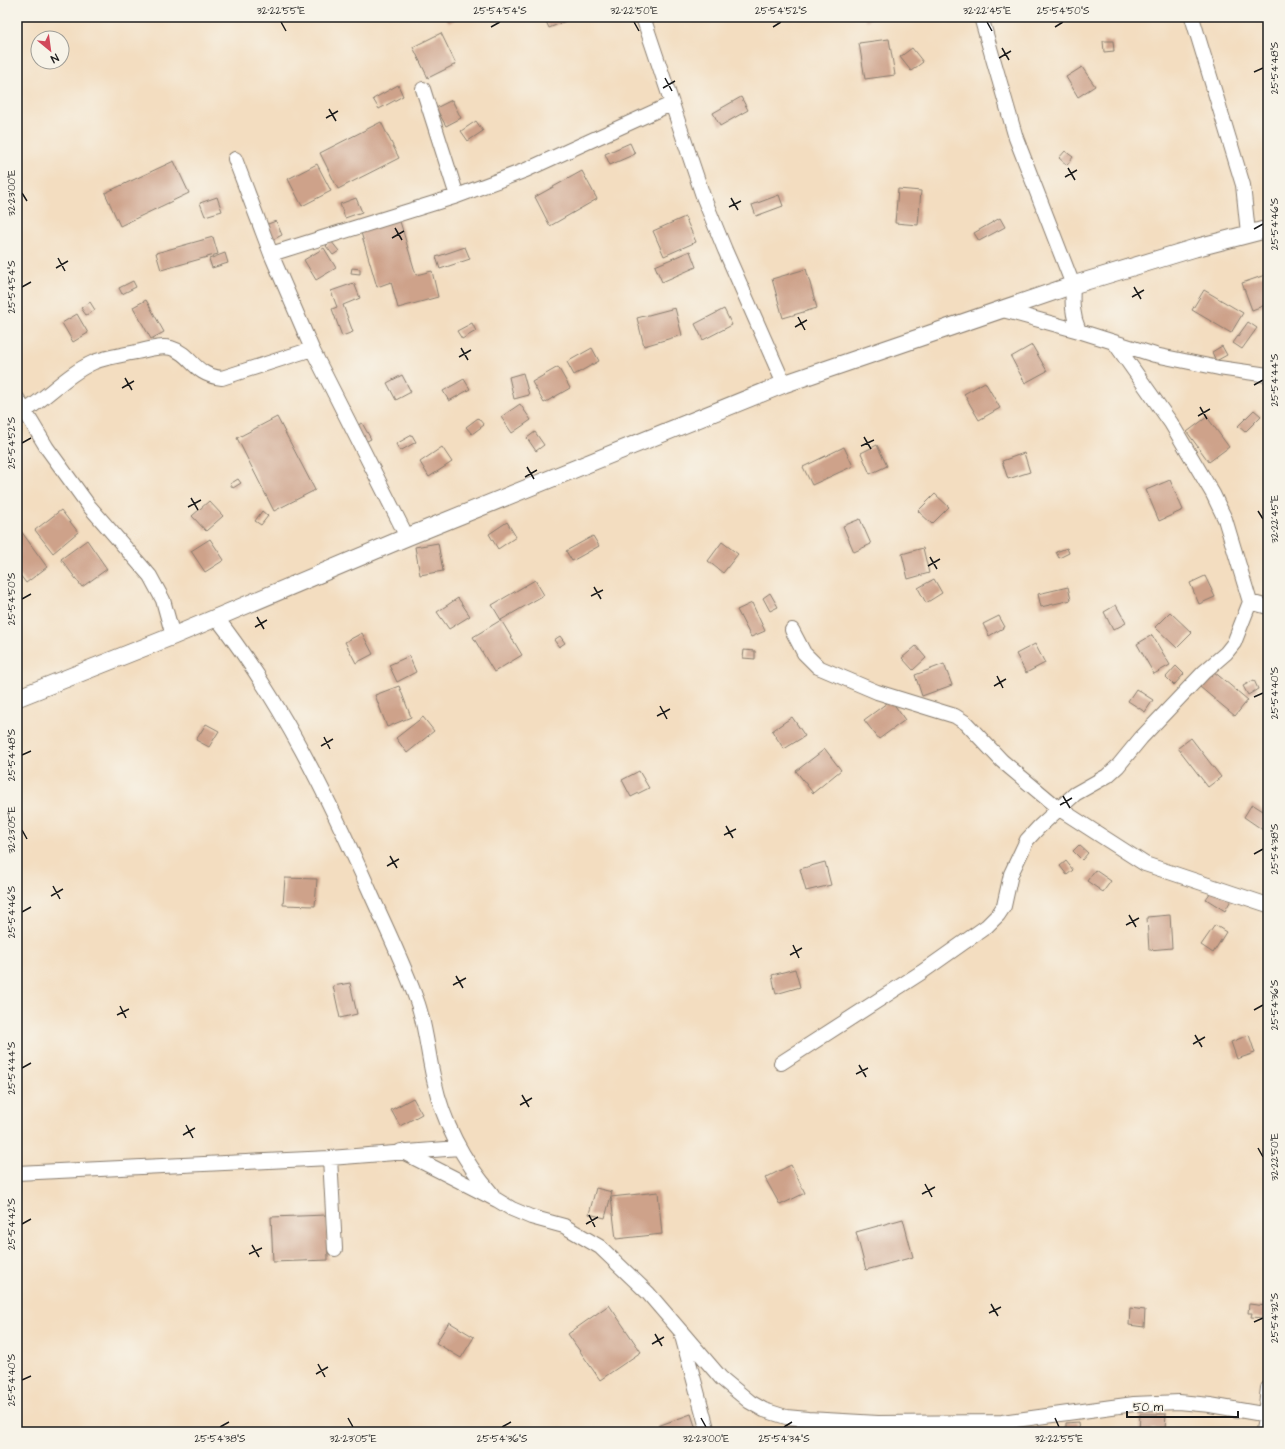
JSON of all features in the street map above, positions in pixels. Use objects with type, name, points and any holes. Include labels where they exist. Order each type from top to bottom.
[{"type":"street","points":[[643,17],[703,196],[724,250],[784,384]]},
{"type":"street","points":[[980,17],[1016,138],[1073,285],[1073,318],[1079,331]]},
{"type":"street","points":[[1192,17],[1243,185],[1248,233]]},
{"type":"street","points":[[422,89],[457,196]]},
{"type":"street","points":[[272,254],[457,196],[526,170],[671,104]]},
{"type":"street","points":[[235,159],[272,254],[312,349],[407,538]]},
{"type":"street","points":[[17,698],[173,636],[407,538],[784,384],[1073,285],[1248,233],[1268,229]]},
{"type":"street","points":[[1003,310],[1182,361],[1268,375]]},
{"type":"street","points":[[781,1063],[928,967],[987,926],[998,915],[1004,906],[1011,874],[1027,840],[1058,808],[1075,794],[1107,776],[1118,766],[1141,738],[1187,689],[1226,653],[1234,643],[1250,602],[1225,520],[1214,494],[1171,423],[1114,342]]},
{"type":"street","points":[[21,414],[64,381],[95,362],[146,350],[161,347],[179,350],[201,372],[211,377],[222,378],[312,349]]},
{"type":"street","points":[[17,398],[21,414],[89,506],[150,576],[163,600],[173,636]]},
{"type":"street","points":[[1250,602],[1268,607]]},
{"type":"street","points":[[216,617],[254,668],[280,711],[322,790],[360,870],[418,1006],[440,1101],[450,1129],[481,1181],[497,1200]]},
{"type":"street","points":[[792,630],[804,653],[818,667],[877,692],[954,716],[966,722],[1002,761],[1058,808],[1144,864],[1235,892],[1268,905]]},
{"type":"street","points":[[17,1173],[330,1158],[401,1151],[460,1148]]},
{"type":"street","points":[[401,1151],[512,1209],[531,1217],[564,1226],[600,1247],[648,1294],[721,1378],[750,1402],[764,1410],[786,1417],[878,1423],[1002,1422],[1155,1402],[1210,1405],[1266,1415]]},
{"type":"street","points":[[330,1158],[335,1249]]},
{"type":"street","points":[[681,1333],[708,1432]]},
{"type":"street","points":[[1263,1432],[1268,1388]]},
{"type":"building","points":[[445,17],[459,17],[449,23]]},
{"type":"building","points":[[544,17],[575,17],[549,28]]},
{"type":"building","points":[[864,17],[874,17],[867,21]]},
{"type":"building","points":[[441,33],[456,64],[428,78],[413,47]]},
{"type":"building","points":[[889,39],[895,75],[865,79],[859,43]]},
{"type":"building","points":[[1103,41],[1113,41],[1114,51],[1104,52]]},
{"type":"building","points":[[912,48],[923,62],[911,71],[900,57]]},
{"type":"building","points":[[1082,67],[1095,86],[1078,97],[1066,77]]},
{"type":"building","points":[[398,85],[403,96],[379,109],[373,99]]},
{"type":"building","points":[[741,97],[748,110],[720,126],[713,113]]},
{"type":"building","points":[[452,100],[461,118],[446,126],[436,108]]},
{"type":"building","points":[[476,121],[483,131],[468,141],[461,131]]},
{"type":"building","points":[[381,122],[399,158],[338,189],[320,153]]},
{"type":"building","points":[[630,143],[635,154],[610,165],[605,154]]},
{"type":"building","points":[[1065,151],[1073,157],[1067,165],[1059,158]]},
{"type":"building","points":[[174,161],[189,193],[120,226],[105,193]]},
{"type":"building","points":[[317,164],[331,191],[302,206],[288,179]]},
{"type":"building","points":[[582,171],[597,199],[550,226],[535,197]]},
{"type":"building","points":[[898,189],[921,191],[918,225],[895,223]]},
{"type":"building","points":[[779,195],[783,206],[756,216],[752,205]]},
{"type":"building","points":[[217,197],[222,211],[205,216],[200,203]]},
{"type":"building","points":[[356,198],[362,212],[345,218],[340,204]]},
{"type":"building","points":[[685,217],[696,242],[664,256],[653,231]]},
{"type":"building","points":[[399,218],[416,275],[432,271],[438,297],[398,308],[391,282],[377,287],[360,229]]},
{"type":"building","points":[[1000,218],[1005,227],[979,241],[974,233]]},
{"type":"building","points":[[276,221],[282,235],[272,240],[265,225]]},
{"type":"building","points":[[213,237],[218,254],[161,270],[156,253]]},
{"type":"building","points":[[331,241],[339,251],[333,255],[326,246]]},
{"type":"building","points":[[465,247],[470,259],[440,269],[436,257]]},
{"type":"building","points":[[324,248],[336,268],[316,280],[304,260]]},
{"type":"building","points":[[690,251],[696,267],[662,282],[655,266]]},
{"type":"building","points":[[225,253],[228,263],[212,268],[209,259]]},
{"type":"building","points":[[352,268],[360,269],[360,274],[351,273]]},
{"type":"building","points":[[806,269],[817,308],[783,318],[772,279]]},
{"type":"building","points":[[1268,274],[1268,304],[1252,310],[1242,283]]},
{"type":"building","points":[[133,281],[136,287],[122,294],[119,288]]},
{"type":"building","points":[[354,283],[360,298],[343,305],[353,332],[342,336],[332,309],[337,307],[331,291]]},
{"type":"building","points":[[1204,290],[1243,313],[1231,333],[1192,310]]},
{"type":"building","points":[[146,300],[164,332],[151,339],[133,307]]},
{"type":"building","points":[[90,302],[95,310],[86,315],[81,308]]},
{"type":"building","points":[[675,308],[682,335],[644,346],[637,318]]},
{"type":"building","points":[[724,309],[732,325],[703,340],[695,324]]},
{"type":"building","points":[[77,314],[88,333],[73,342],[62,323]]},
{"type":"building","points":[[1248,322],[1257,328],[1242,349],[1233,343]]},
{"type":"building","points":[[472,323],[476,331],[462,339],[457,331]]},
{"type":"building","points":[[1032,345],[1047,371],[1025,383],[1011,357]]},
{"type":"building","points":[[1222,346],[1227,355],[1216,361],[1212,352]]},
{"type":"building","points":[[592,348],[599,361],[574,375],[567,362]]},
{"type":"building","points":[[558,367],[570,388],[544,403],[532,382]]},
{"type":"building","points":[[523,373],[529,395],[514,399],[509,377]]},
{"type":"building","points":[[402,375],[411,392],[396,400],[387,383]]},
{"type":"building","points":[[464,379],[470,389],[449,401],[443,391]]},
{"type":"building","points":[[985,382],[1000,408],[979,420],[964,394]]},
{"type":"building","points":[[520,404],[531,420],[512,433],[501,417]]},
{"type":"building","points":[[1254,410],[1261,416],[1245,432],[1238,426]]},
{"type":"building","points":[[277,417],[315,490],[274,511],[237,438]]},
{"type":"building","points":[[1207,417],[1229,447],[1209,462],[1187,432]]},
{"type":"building","points":[[478,418],[484,425],[472,434],[466,427]]},
{"type":"building","points":[[362,423],[371,439],[363,443],[354,427]]},
{"type":"building","points":[[535,432],[544,445],[536,451],[527,438]]},
{"type":"building","points":[[412,435],[416,442],[400,451],[396,444]]},
{"type":"building","points":[[877,445],[887,466],[870,474],[861,453]]},
{"type":"building","points":[[442,447],[452,462],[429,477],[420,462]]},
{"type":"building","points":[[844,447],[853,466],[812,485],[803,467]]},
{"type":"building","points":[[1024,453],[1030,472],[1008,479],[1002,461]]},
{"type":"building","points":[[238,479],[241,483],[233,488],[230,484]]},
{"type":"building","points":[[1170,480],[1183,510],[1159,521],[1146,490]]},
{"type":"building","points":[[935,494],[949,507],[932,524],[918,511]]},
{"type":"building","points":[[209,501],[223,516],[206,531],[192,516]]},
{"type":"building","points":[[61,510],[78,532],[53,553],[35,530]]},
{"type":"building","points":[[262,511],[268,516],[261,525],[255,521]]},
{"type":"building","points":[[860,519],[871,544],[854,552],[843,526]]},
{"type":"building","points":[[507,522],[516,537],[498,549],[489,534]]},
{"type":"building","points":[[21,531],[47,567],[26,583],[17,571],[17,535]]},
{"type":"building","points":[[593,536],[599,546],[572,561],[566,551]]},
{"type":"building","points":[[210,539],[224,560],[205,572],[191,551]]},
{"type":"building","points":[[87,540],[107,569],[82,587],[61,559]]},
{"type":"building","points":[[722,542],[738,554],[723,573],[708,561]]},
{"type":"building","points":[[438,543],[443,571],[420,575],[415,547]]},
{"type":"building","points":[[923,548],[929,573],[908,579],[902,554]]},
{"type":"building","points":[[1067,548],[1069,553],[1059,558],[1056,552]]},
{"type":"building","points":[[1205,576],[1215,597],[1199,604],[1190,583]]},
{"type":"building","points":[[934,579],[942,593],[926,603],[918,588]]},
{"type":"building","points":[[535,580],[544,595],[501,620],[492,605]]},
{"type":"building","points":[[1068,587],[1071,600],[1041,607],[1038,594]]},
{"type":"building","points":[[770,593],[778,607],[770,611],[763,598]]},
{"type":"building","points":[[458,598],[470,616],[449,629],[437,612]]},
{"type":"building","points":[[752,603],[765,631],[751,637],[737,610]]},
{"type":"building","points":[[1116,605],[1126,623],[1113,630],[1104,612]]},
{"type":"building","points":[[1170,612],[1192,633],[1177,648],[1155,627]]},
{"type":"building","points":[[999,616],[1005,627],[989,636],[983,624]]},
{"type":"building","points":[[501,620],[522,655],[494,672],[473,637]]},
{"type":"building","points":[[362,633],[373,654],[356,663],[345,642]]},
{"type":"building","points":[[1152,635],[1170,665],[1154,674],[1137,644]]},
{"type":"building","points":[[560,636],[565,643],[559,647],[554,640]]},
{"type":"building","points":[[1035,644],[1045,663],[1026,673],[1016,654]]},
{"type":"building","points":[[916,646],[926,658],[913,670],[902,658]]},
{"type":"building","points":[[744,650],[755,651],[755,659],[743,658]]},
{"type":"building","points":[[409,656],[416,672],[397,682],[389,665]]},
{"type":"building","points":[[944,664],[952,685],[922,696],[915,675]]},
{"type":"building","points":[[1176,666],[1184,674],[1174,685],[1166,677]]},
{"type":"building","points":[[1213,671],[1248,700],[1235,716],[1200,687]]},
{"type":"building","points":[[1254,680],[1258,689],[1248,695],[1243,686]]},
{"type":"building","points":[[399,686],[411,717],[387,727],[375,695]]},
{"type":"building","points":[[1136,689],[1153,700],[1145,712],[1128,701]]},
{"type":"building","points":[[891,700],[905,720],[879,739],[864,720]]},
{"type":"building","points":[[423,717],[434,731],[407,753],[396,738]]},
{"type":"building","points":[[792,717],[805,736],[784,749],[772,731]]},
{"type":"building","points":[[206,724],[219,731],[209,747],[196,740]]},
{"type":"building","points":[[1191,738],[1221,777],[1208,787],[1178,748]]},
{"type":"building","points":[[825,749],[841,770],[813,793],[796,771]]},
{"type":"building","points":[[639,771],[649,788],[631,797],[622,780]]},
{"type":"building","points":[[1252,804],[1268,814],[1268,822],[1263,830],[1244,817]]},
{"type":"building","points":[[1079,845],[1088,853],[1082,860],[1073,851]]},
{"type":"building","points":[[1066,861],[1073,870],[1067,875],[1060,866]]},
{"type":"building","points":[[825,862],[831,885],[806,891],[800,869]]},
{"type":"building","points":[[1095,870],[1111,881],[1103,892],[1087,881]]},
{"type":"building","points":[[285,878],[317,879],[315,906],[283,905]]},
{"type":"building","points":[[1213,889],[1231,900],[1225,911],[1206,899]]},
{"type":"building","points":[[1170,915],[1172,948],[1149,950],[1147,917]]},
{"type":"building","points":[[1215,925],[1226,932],[1213,953],[1201,945]]},
{"type":"building","points":[[795,969],[800,987],[776,994],[772,975]]},
{"type":"building","points":[[350,983],[357,1014],[340,1018],[333,986]]},
{"type":"building","points":[[1249,1035],[1255,1053],[1237,1059],[1231,1042]]},
{"type":"building","points":[[413,1098],[422,1114],[400,1126],[391,1110]]},
{"type":"building","points":[[791,1165],[805,1193],[780,1205],[765,1178]]},
{"type":"building","points":[[596,1188],[612,1192],[605,1218],[589,1214]]},
{"type":"building","points":[[658,1192],[662,1234],[616,1239],[611,1197]]},
{"type":"building","points":[[327,1215],[328,1260],[273,1262],[271,1217]]},
{"type":"building","points":[[903,1219],[913,1257],[866,1270],[856,1232]]},
{"type":"building","points":[[1249,1304],[1266,1306],[1265,1318],[1251,1317],[1252,1313],[1248,1313]]},
{"type":"building","points":[[609,1305],[641,1352],[600,1380],[568,1334]]},
{"type":"building","points":[[1130,1308],[1145,1310],[1144,1327],[1129,1325]]},
{"type":"building","points":[[449,1322],[474,1337],[461,1358],[436,1343]]},
{"type":"building","points":[[691,1414],[697,1432],[660,1432],[658,1426]]},
{"type":"building","points":[[1140,1414],[1166,1414],[1165,1429],[1151,1429],[1151,1432],[1139,1432]]},
{"type":"building","points":[[1078,1422],[1079,1432],[1066,1432],[1066,1423]]}]
